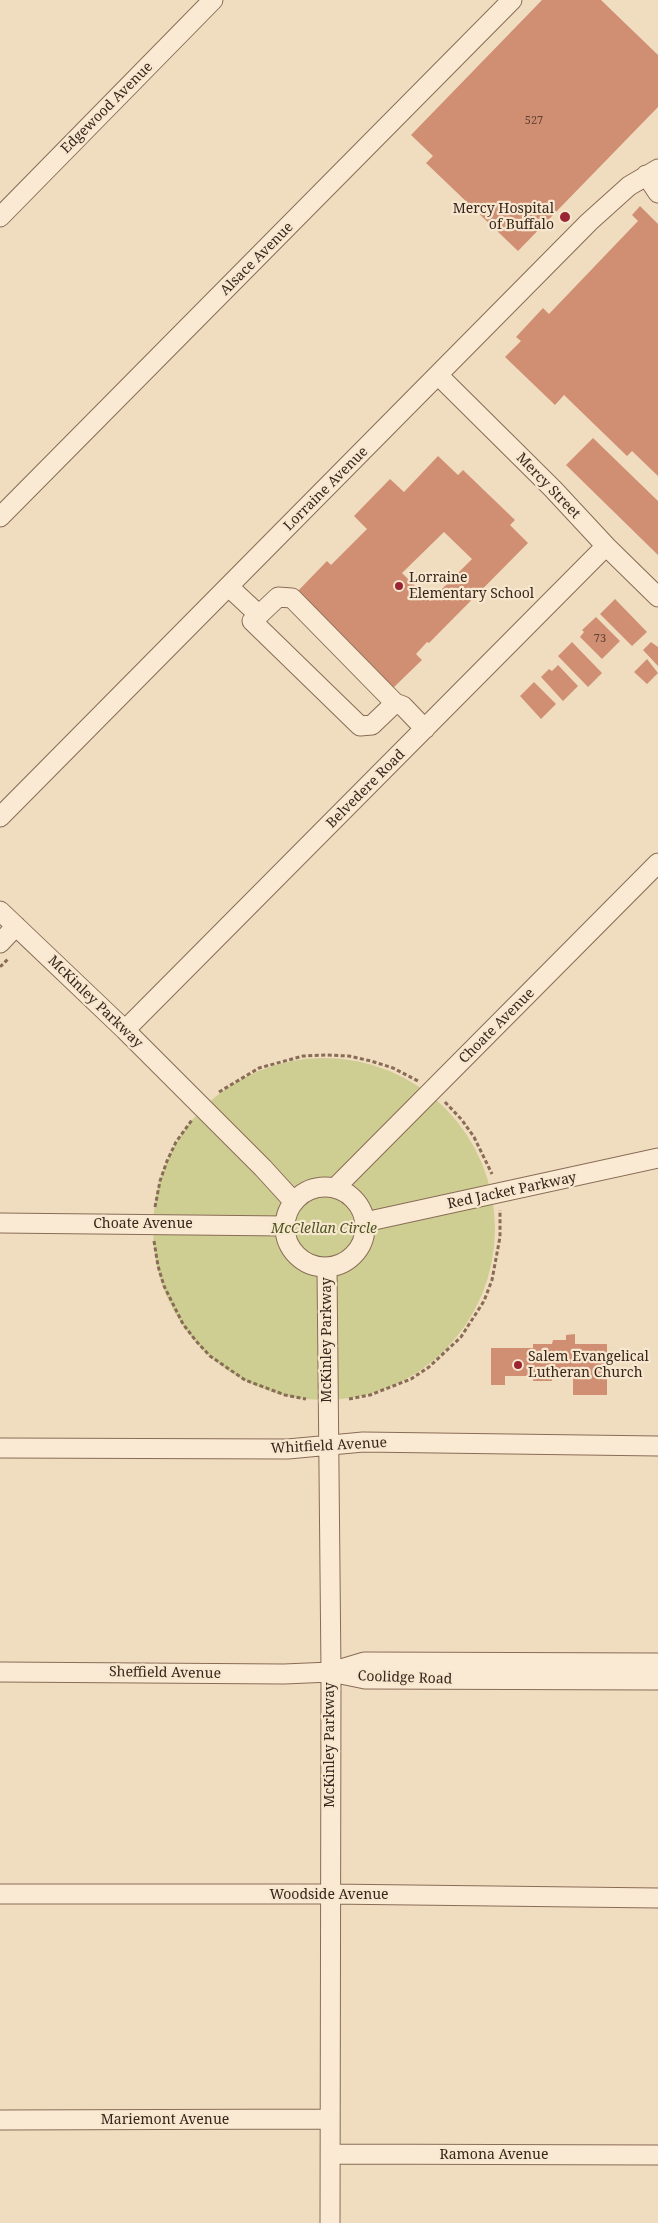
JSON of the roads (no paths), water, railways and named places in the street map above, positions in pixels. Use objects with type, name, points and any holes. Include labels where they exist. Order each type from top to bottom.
[{"type":"street","name":"Edgewood Avenue","points":[[0,217],[213,0]]},
{"type":"street","name":"Alsace Avenue","points":[[0,517],[512,0]]},
{"type":"street","points":[[652,172],[658,193]]},
{"type":"street","name":"Lorraine Avenue","points":[[0,817],[589,222],[629,186],[652,172]]},
{"type":"street","name":"Mercy Street","points":[[438,375],[658,597]]},
{"type":"street","name":"Belvedere Road","points":[[125,1030],[606,546]]},
{"type":"street","points":[[229,587],[259,615]]},
{"type":"street","points":[[395,703],[372,725],[360,726],[252,621],[278,597],[292,598],[395,703],[403,706],[425,729]]},
{"type":"street","name":"Choate Avenue","points":[[335,1188],[658,863]]},
{"type":"street","name":"McKinley Parkway","points":[[0,911],[125,1030],[249,1154],[294,1202]]},
{"type":"street","points":[[0,943],[16,926]]},
{"type":"street","name":"Red Jacket Parkway","points":[[365,1222],[658,1158]]},
{"type":"street","points":[[322,1187],[335,1188],[345,1192],[357,1202],[365,1222],[364,1239],[358,1252],[344,1263],[327,1268],[313,1266],[297,1256],[287,1240],[285,1226],[287,1213],[294,1202],[310,1190],[322,1187]]},
{"type":"street","name":"Choate Avenue","points":[[0,1223],[285,1226]]},
{"type":"street","name":"McKinley Parkway","points":[[327,1268],[330,1672],[330,2223]]},
{"type":"street","name":"Whitfield Avenue","points":[[0,1448],[288,1449],[363,1442],[658,1446]]},
{"type":"street","name":"Coolidge Road","points":[[330,1672],[364,1662],[621,1671],[658,1680]]},
{"type":"street","name":"Coolidge Road","points":[[621,1671],[658,1663]]},
{"type":"street","name":"Sheffield Avenue","points":[[0,1672],[284,1674],[330,1672]]},
{"type":"street","name":"Woodside Avenue","points":[[0,1894],[330,1894],[658,1898]]},
{"type":"street","name":"Mariemont Avenue","points":[[0,2120],[330,2118]]},
{"type":"street","name":"Ramona Avenue","points":[[330,2154],[658,2155]]},
{"type":"place","name":"Mercy Hospital of Buffalo","points":[[565,217]]},
{"type":"place","name":"Lorraine Elementary School","points":[[399,586]]},
{"type":"place","name":"Salem Evangelical Lutheran Church","points":[[518,1365]]},
{"type":"park label","name":"McClellan Circle","points":[[324,1229]]}]
